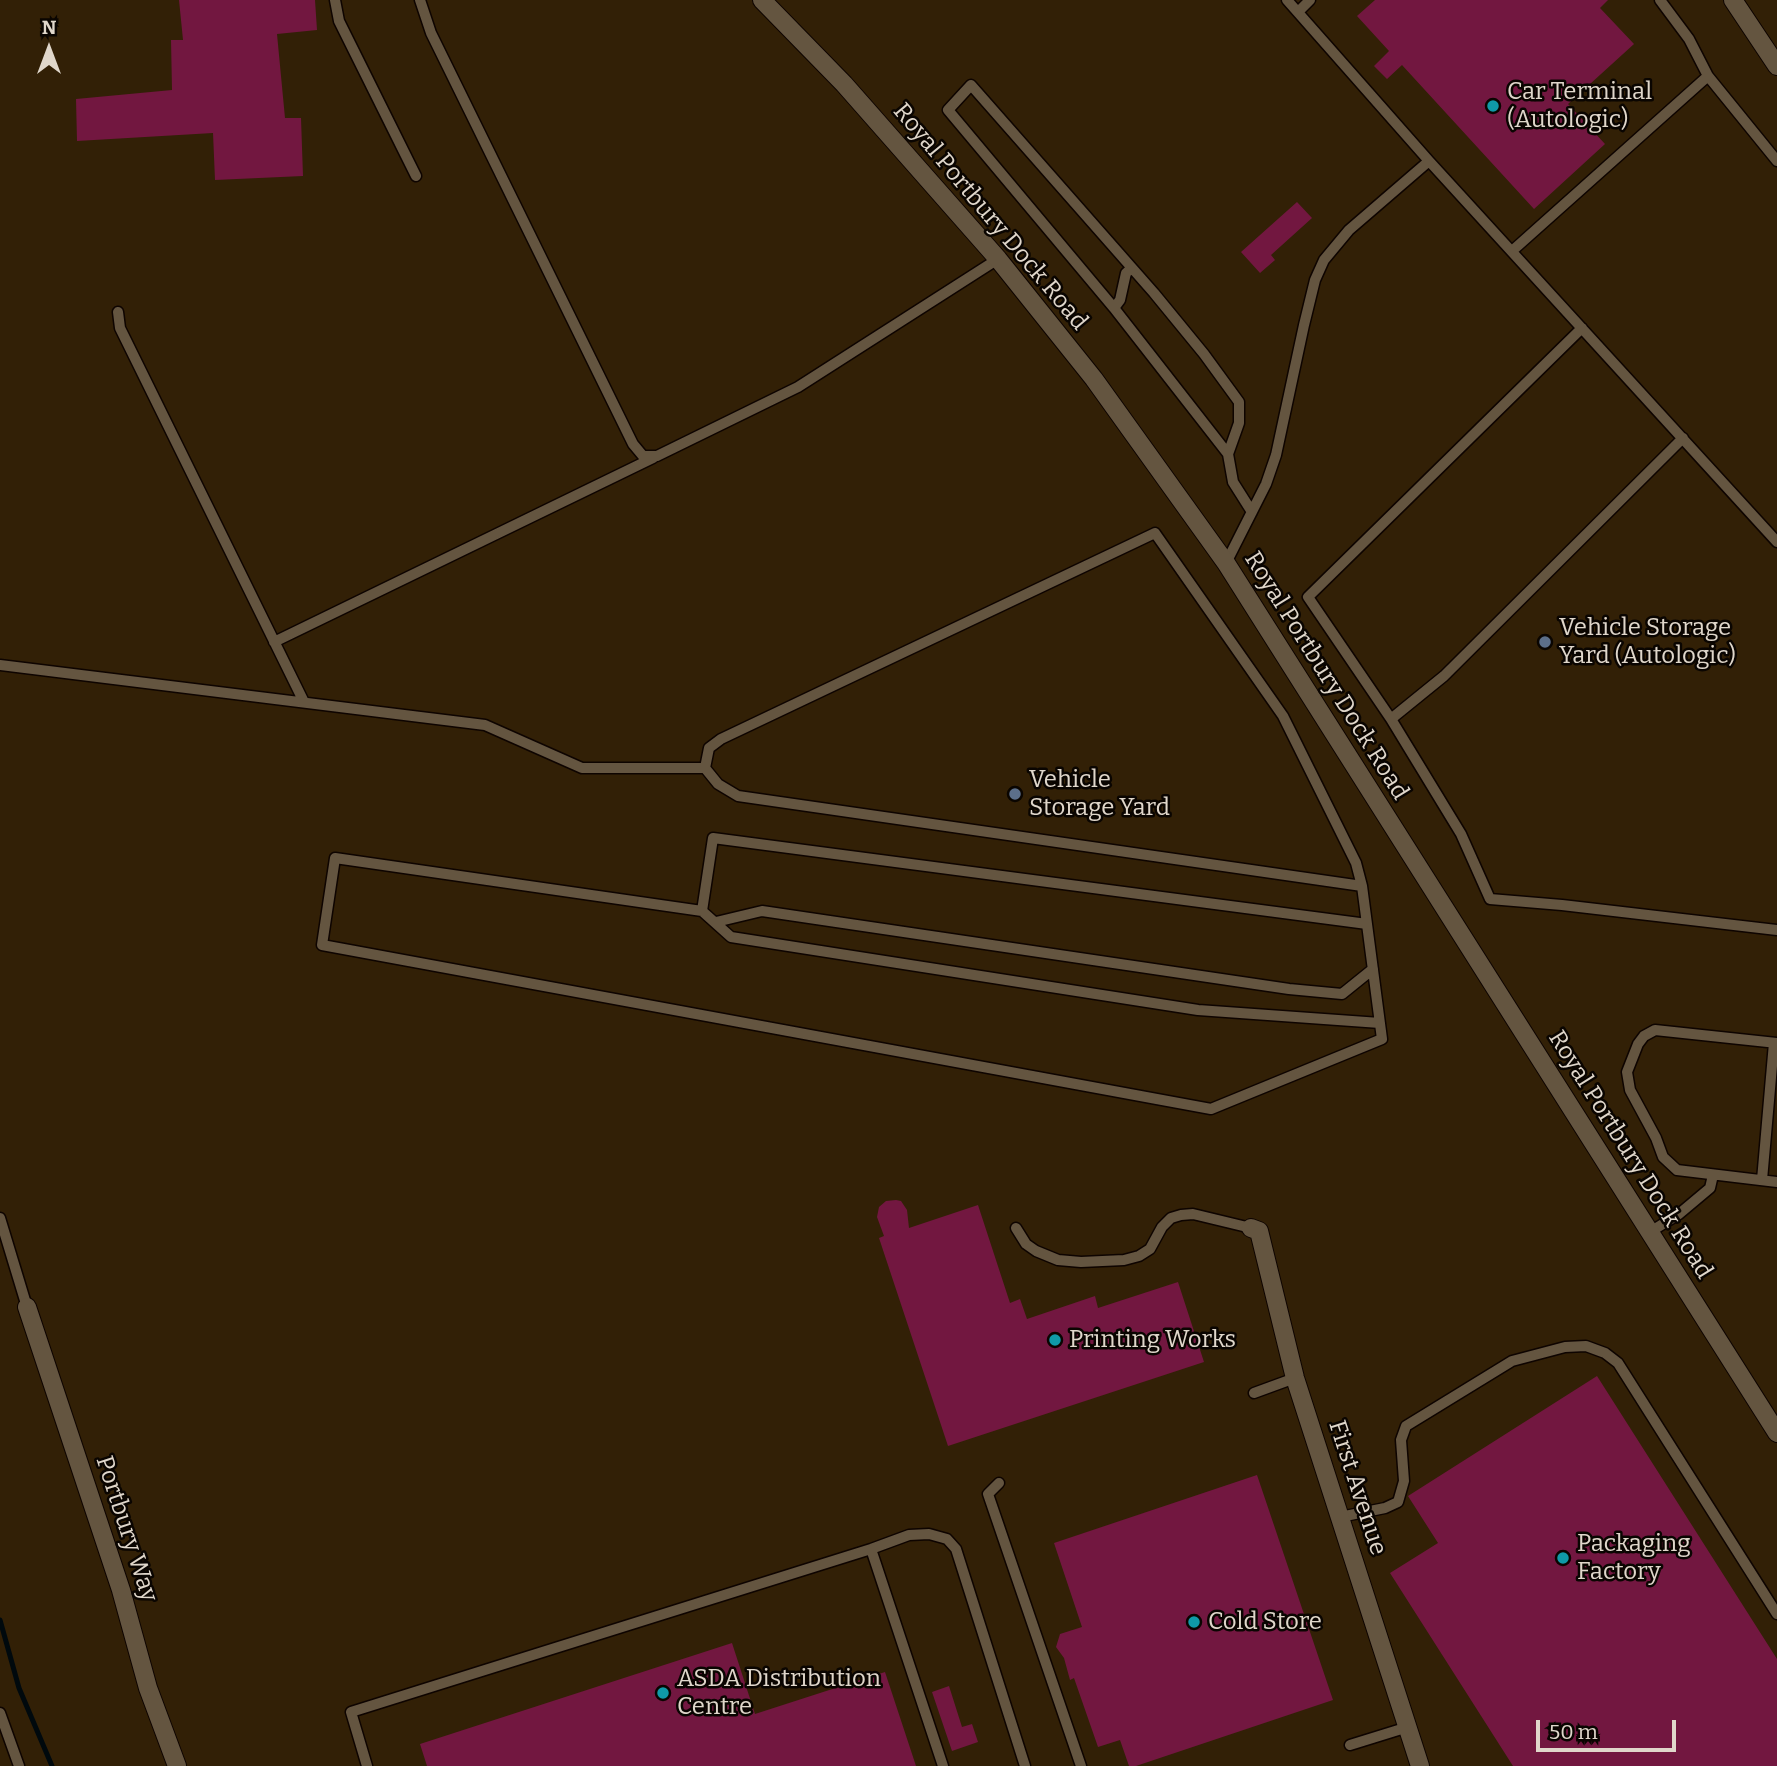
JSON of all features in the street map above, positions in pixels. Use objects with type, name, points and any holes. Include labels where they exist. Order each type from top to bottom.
[{"type":"street","name":"Royal Portbury Dock Road","points":[[762,0],[845,84],[998,259],[1094,379],[1226,563],[1777,1433]]},
{"type":"street","points":[[1733,0],[1777,66]]},
{"type":"street","name":"First Avenue","points":[[1251,1228],[1259,1231],[1295,1378],[1420,1766]]},
{"type":"street","name":"Portbury Way","points":[[27,1307],[121,1590],[148,1688],[177,1766]]},
{"type":"lane","points":[[335,0],[339,21],[416,177]]},
{"type":"lane","points":[[420,0],[431,33],[633,443],[643,456],[657,456]]},
{"type":"lane","points":[[1287,0],[1429,161],[1777,542]]},
{"type":"lane","points":[[1298,12],[1311,0]]},
{"type":"lane","points":[[1660,0],[1689,39],[1708,76],[1777,161]]},
{"type":"lane","points":[[1512,251],[1708,76]]},
{"type":"lane","points":[[1228,454],[1239,423],[1239,402],[1204,354],[1132,268],[971,85],[948,110],[1114,308],[1228,454],[1233,482],[1252,512]]},
{"type":"lane","points":[[1226,563],[1266,484],[1276,455],[1315,280],[1324,260],[1349,230],[1429,161]]},
{"type":"lane","points":[[274,642],[799,387],[998,259]]},
{"type":"lane","points":[[1114,308],[1120,300],[1126,273],[1132,268]]},
{"type":"lane","points":[[118,312],[120,328],[304,702]]},
{"type":"lane","points":[[1582,328],[1308,597],[1391,719],[1461,834],[1490,899],[1777,930]]},
{"type":"lane","points":[[1391,719],[1444,676],[1683,438]]},
{"type":"lane","points":[[705,768],[709,748],[720,739],[1156,533],[1283,716],[1356,863],[1362,886],[1373,969],[1380,1023],[1382,1040],[1211,1109],[322,945],[335,858],[702,911],[731,937],[1184,1008],[1380,1023]]},
{"type":"lane","points":[[0,665],[485,725],[582,768],[705,768]]},
{"type":"lane","points":[[705,768],[718,784],[738,796],[1362,886]]},
{"type":"lane","points":[[702,911],[713,838],[1367,924]]},
{"type":"lane","points":[[716,922],[762,911],[1276,987],[1342,994],[1373,969]]},
{"type":"lane","points":[[1762,1180],[1775,1043],[1655,1030],[1644,1036],[1631,1058],[1627,1072],[1630,1090],[1656,1138],[1663,1157],[1677,1171],[1777,1182]]},
{"type":"lane","points":[[1650,1232],[1679,1214],[1710,1188],[1713,1175]]},
{"type":"lane","points":[[1016,1228],[1026,1244],[1036,1251],[1058,1260],[1081,1262],[1124,1260],[1139,1256],[1150,1249],[1162,1227],[1171,1218],[1181,1215],[1193,1214],[1251,1228]]},
{"type":"lane","points":[[0,1218],[27,1307]]},
{"type":"lane","points":[[1340,1517],[1385,1508],[1398,1502],[1404,1482],[1401,1440],[1406,1426],[1512,1361],[1565,1347],[1586,1346],[1605,1353],[1618,1363],[1777,1614]]},
{"type":"lane","points":[[1254,1393],[1295,1378]]},
{"type":"lane","points":[[999,1483],[988,1494],[1081,1766]]},
{"type":"lane","points":[[367,1766],[351,1712],[909,1535],[929,1534],[947,1539],[956,1549],[1025,1766]]},
{"type":"lane","points":[[871,1549],[943,1766]]},
{"type":"lane","points":[[0,1713],[19,1766]]},
{"type":"lane","points":[[1350,1745],[1408,1727]]},
{"type":"shaded area","points":[[0,0],[1777,0],[1777,1766],[0,1766]]},
{"type":"building","points":[[179,0],[315,0],[317,30],[277,34],[285,118],[301,118],[303,176],[215,180],[213,133],[77,141],[76,99],[172,90],[171,40],[183,40]]},
{"type":"building","name":"Car Terminal (Autologic)","points":[[1375,0],[1608,0],[1600,8],[1634,44],[1568,104],[1605,144],[1534,209],[1402,65],[1387,79],[1374,66],[1389,51],[1357,16]]},
{"type":"building","points":[[1297,202],[1312,218],[1271,255],[1275,260],[1260,273],[1241,252]]},
{"type":"building","name":"Printing Works","points":[[886,1201],[901,1201],[907,1210],[909,1228],[978,1205],[1010,1303],[1020,1299],[1027,1319],[1095,1296],[1098,1308],[1178,1282],[1204,1362],[948,1446],[879,1238],[884,1236],[877,1217],[879,1207]]},
{"type":"building","name":"Packaging Factory","points":[[1597,1376],[1777,1659],[1777,1766],[1513,1766],[1390,1573],[1438,1543],[1408,1496]]},
{"type":"building","name":"Cold Store","points":[[1257,1475],[1333,1700],[1136,1766],[1129,1766],[1120,1740],[1098,1747],[1074,1678],[1070,1680],[1064,1658],[1056,1647],[1060,1634],[1082,1627],[1054,1543]]},
{"type":"building","name":"ASDA Distribution Centre","points":[[732,1643],[755,1714],[885,1672],[916,1766],[427,1766],[420,1744]]},
{"type":"building","points":[[949,1686],[962,1727],[972,1724],[978,1742],[952,1751],[932,1692]]},
{"type":"waterway","points":[[0,1620],[19,1688],[52,1766]]},
{"type":"place","name":"Car Terminal (Autologic)","points":[[1493,106]]},
{"type":"place","name":"Vehicle Storage Yard (Autologic)","points":[[1545,642]]},
{"type":"place","name":"Vehicle Storage Yard","points":[[1015,794]]},
{"type":"place","name":"Printing Works","points":[[1055,1340]]},
{"type":"place","name":"Packaging Factory","points":[[1563,1558]]},
{"type":"place","name":"Cold Store","points":[[1194,1622]]},
{"type":"place","name":"ASDA Distribution Centre","points":[[663,1693]]}]
